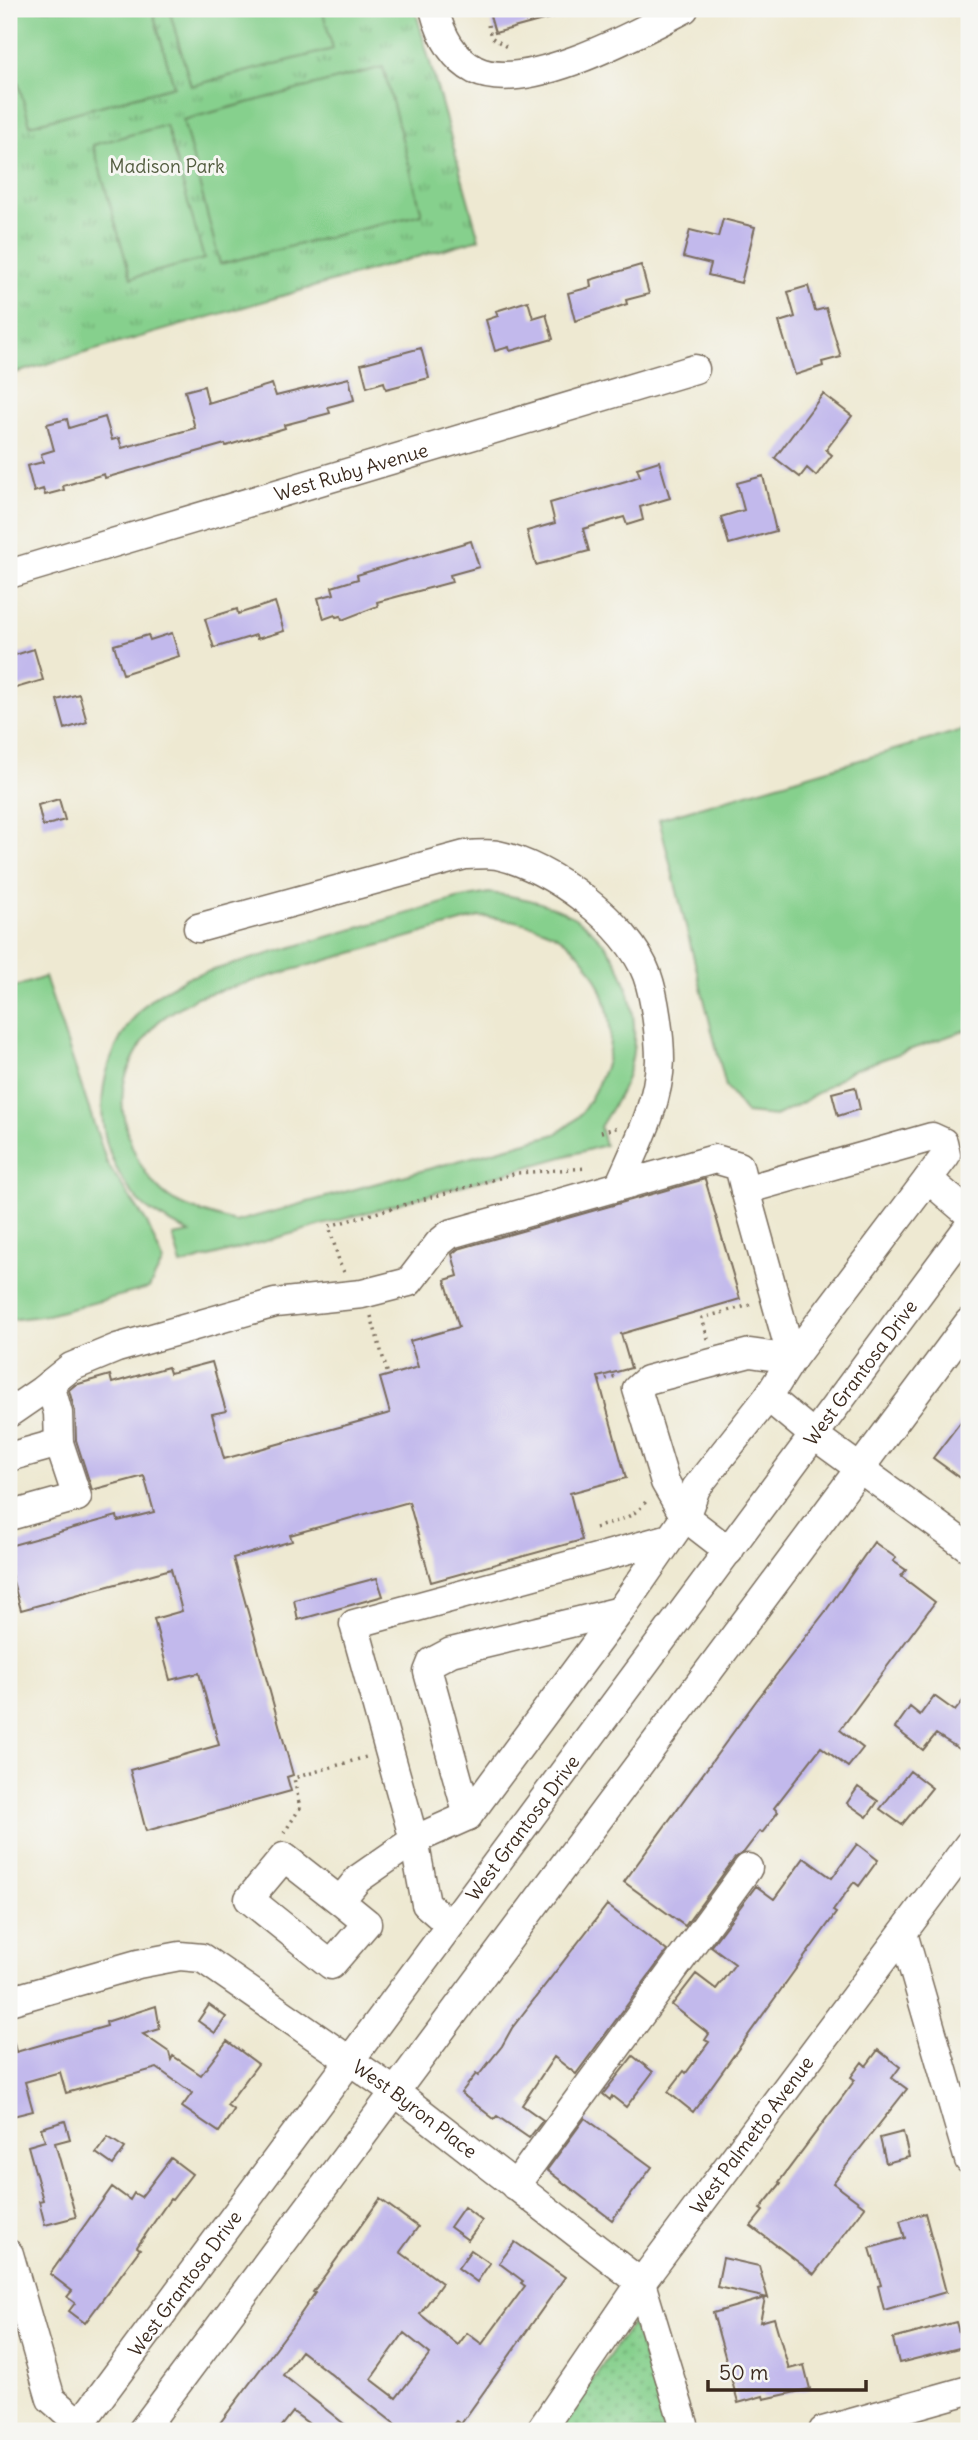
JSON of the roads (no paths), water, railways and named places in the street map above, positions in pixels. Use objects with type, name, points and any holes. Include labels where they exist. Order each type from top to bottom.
[{"type":"street","points":[[434,9],[444,37],[464,62],[486,74],[503,76],[534,72],[587,55],[684,9]]},
{"type":"street","name":"West Ruby Avenue","points":[[9,574],[695,369]]},
{"type":"street","points":[[198,928],[465,855],[496,855],[529,866],[594,905],[627,941],[647,975],[660,1060],[653,1104],[624,1175]]},
{"type":"street","points":[[340,1901],[358,1880],[414,1840],[468,1816],[620,1611],[677,1528],[696,1488],[768,1397],[792,1359],[946,1155],[943,1142],[932,1137],[745,1190]]},
{"type":"street","points":[[9,1413],[71,1367],[117,1348],[275,1303],[362,1294],[409,1282],[439,1243],[450,1234],[624,1175],[715,1159],[739,1166],[792,1359]]},
{"type":"street","points":[[928,1180],[969,1214]]},
{"type":"street","name":"West Grantosa Drive","points":[[80,2429],[348,2060],[969,1226]]},
{"type":"street","points":[[142,2431],[969,1322]]},
{"type":"street","points":[[677,1528],[637,1389],[647,1381],[750,1353],[792,1359]]},
{"type":"street","points":[[9,1516],[77,1497],[59,1443],[58,1413],[50,1384]]},
{"type":"street","points":[[768,1397],[815,1436],[969,1548]]},
{"type":"street","points":[[9,1457],[59,1443]]},
{"type":"street","points":[[450,1925],[426,1904],[414,1840],[354,1624],[677,1528],[729,1551]]},
{"type":"street","points":[[468,1816],[428,1672],[432,1662],[452,1653],[620,1611]]},
{"type":"street","name":"West Palmetto Avenue","points":[[540,2431],[641,2283],[969,1844]]},
{"type":"street","points":[[284,1857],[340,1901],[367,1923],[331,1965],[249,1899],[284,1857]]},
{"type":"street","points":[[514,2186],[748,1868]]},
{"type":"street","points":[[903,1933],[969,2160]]},
{"type":"street","name":"West Byron Place","points":[[9,2001],[138,1964],[180,1956],[202,1958],[395,2092],[641,2283]]},
{"type":"street","points":[[9,2254],[15,2296],[51,2399],[80,2429]]},
{"type":"street","points":[[641,2283],[686,2431]]},
{"type":"street","points":[[823,2431],[864,2426],[969,2390]]},
{"type":"park label","name":"Madison Park","points":[[167,166]]}]
